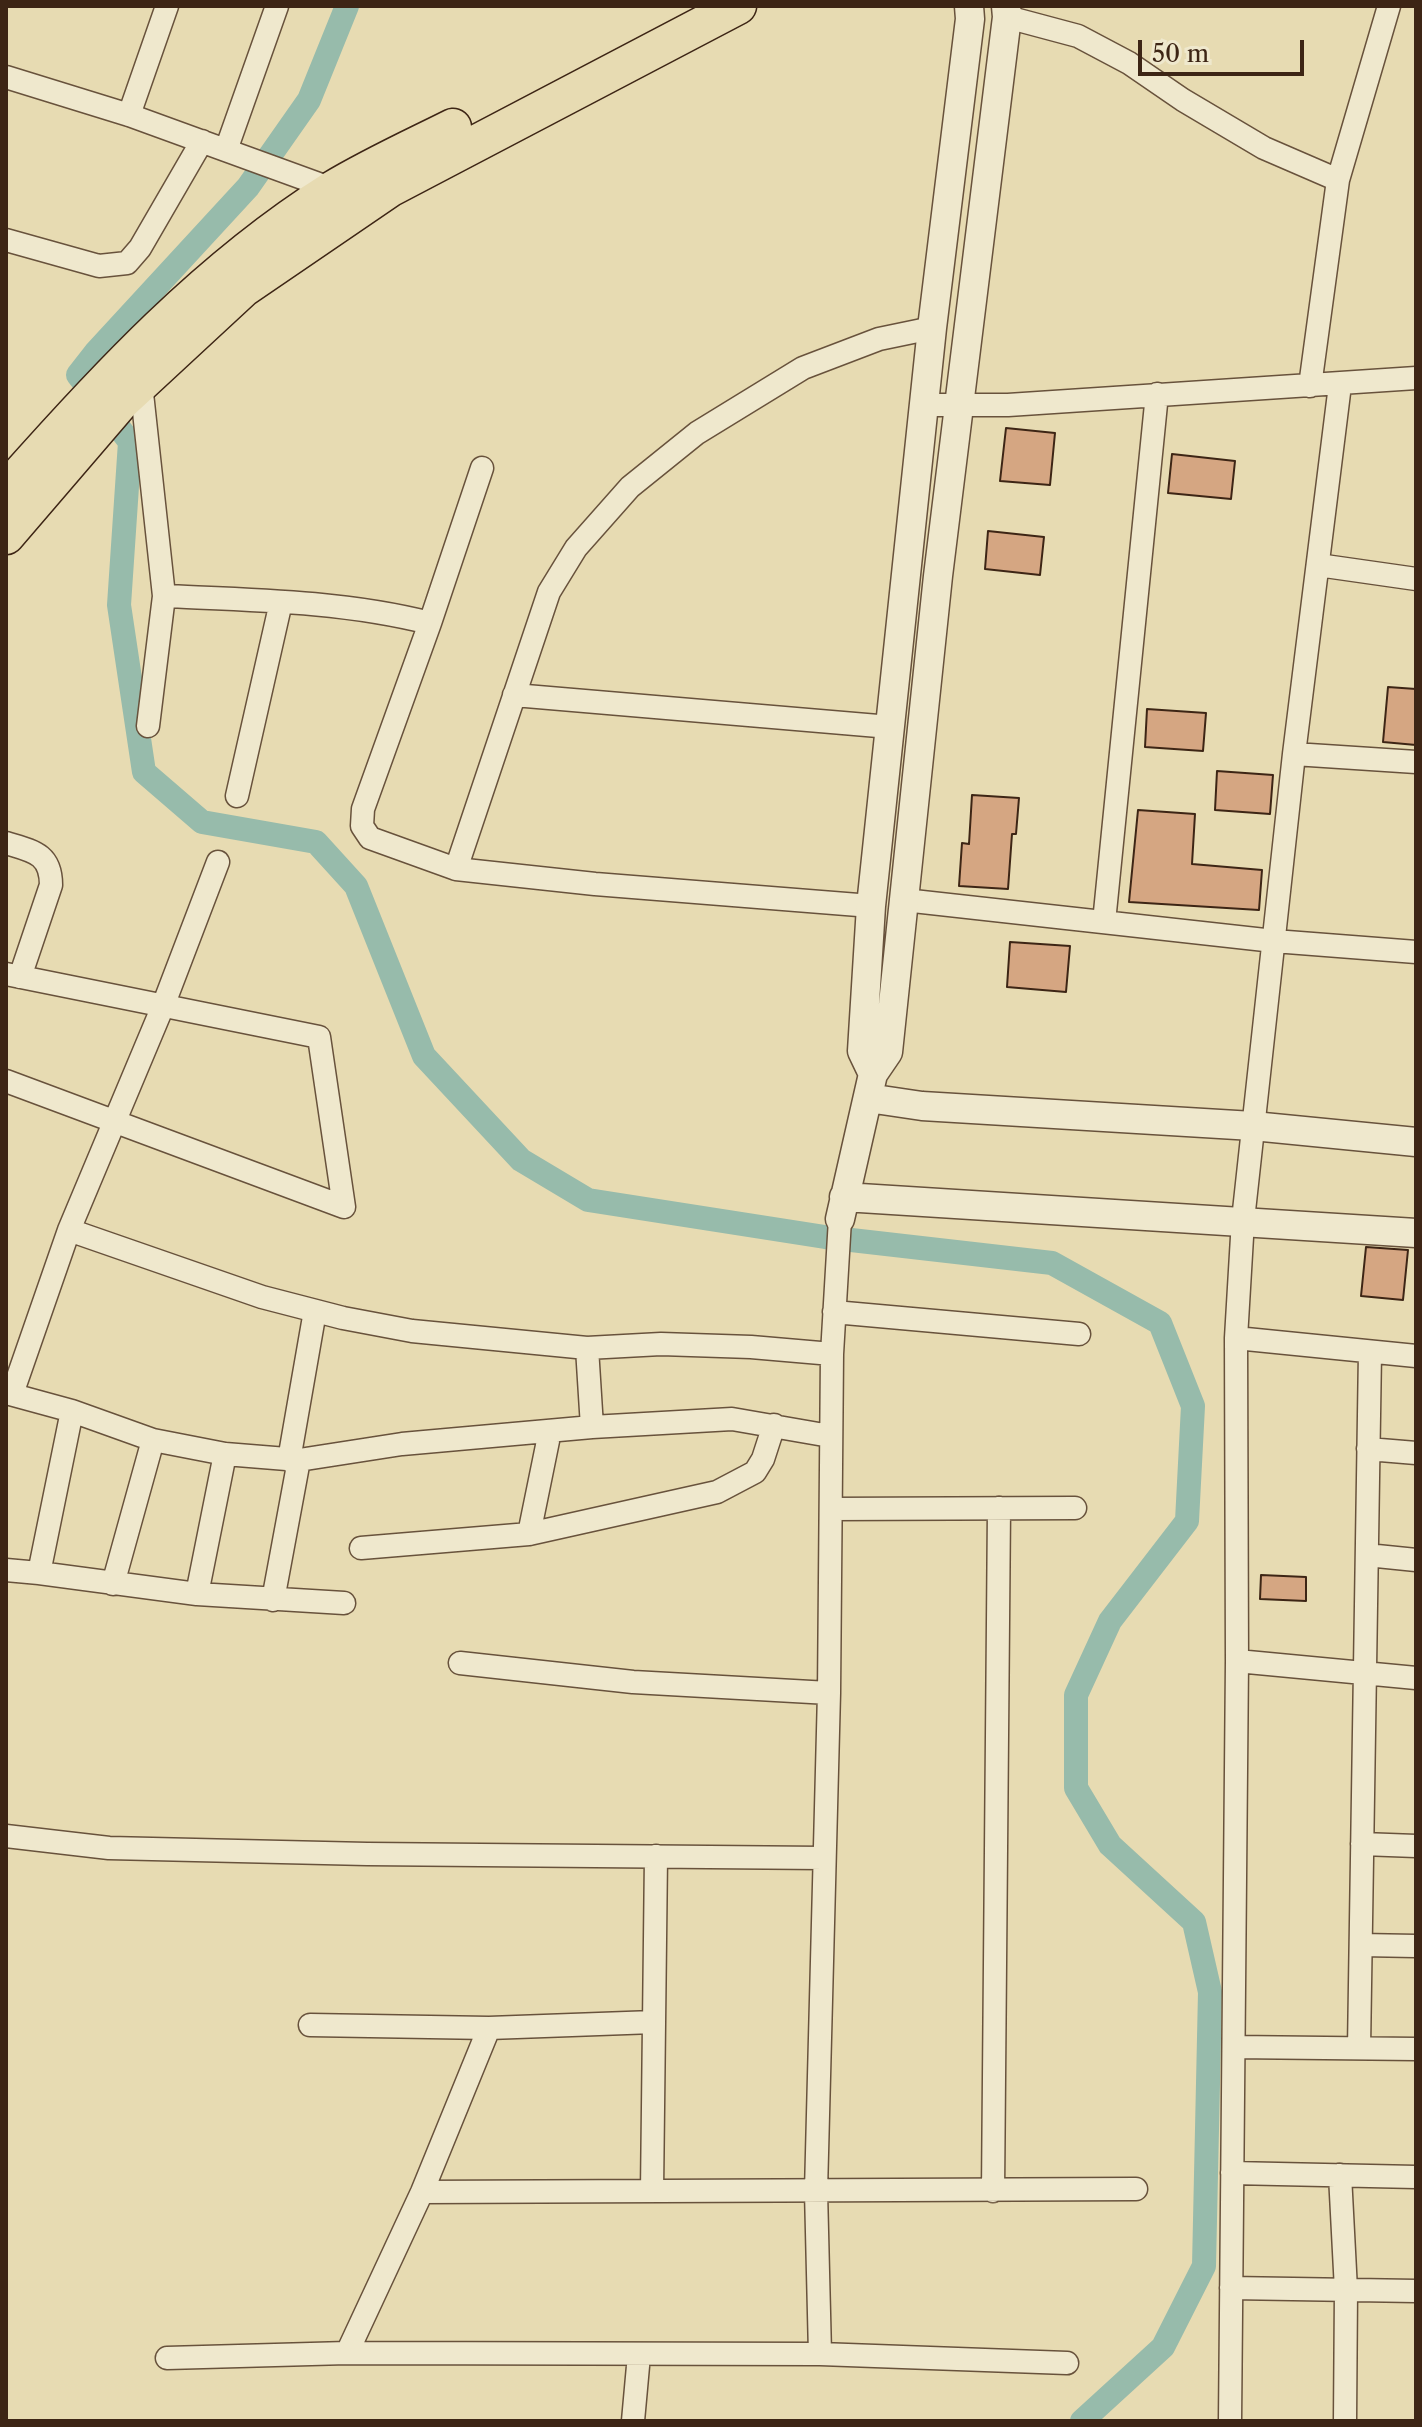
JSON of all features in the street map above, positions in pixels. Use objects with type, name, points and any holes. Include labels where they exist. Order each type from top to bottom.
[{"type":"main road","points":[[128,383],[228,265],[334,189],[685,6]]},
{"type":"main road","points":[[6,536],[15,495],[128,383],[243,289],[367,202],[738,6]]},
{"type":"street","points":[[129,115],[167,6]]},
{"type":"street","points":[[226,150],[277,6]]},
{"type":"street","points":[[870,1086],[862,1051],[871,906],[932,328],[970,19],[969,6]]},
{"type":"street","points":[[1310,386],[1338,180],[1389,6]]},
{"type":"street","points":[[820,2354],[816,2191],[829,1693],[830,1436],[837,1249],[842,1208],[870,1086],[888,1052],[938,576],[1006,11],[1078,36],[1129,63],[1183,100],[1264,148],[1338,180]]},
{"type":"street","points":[[6,77],[129,115],[367,202]]},
{"type":"street","points":[[6,240],[99,266],[127,263],[140,248],[202,141]]},
{"type":"street","points":[[456,869],[549,592],[576,548],[630,487],[697,433],[803,368],[879,339],[932,328]]},
{"type":"street","points":[[925,405],[959,406],[1416,378]]},
{"type":"street","points":[[128,383],[164,596],[148,726]]},
{"type":"street","points":[[1230,2421],[1237,1661],[1236,1338],[1243,1220],[1253,1126],[1294,754],[1340,385]]},
{"type":"street","points":[[1104,922],[1157,394]]},
{"type":"street","points":[[482,468],[363,809],[362,826],[370,838],[456,869],[595,884],[871,906]]},
{"type":"street","points":[[1318,565],[1416,579]]},
{"type":"street","points":[[164,596],[336,605],[430,623]]},
{"type":"street","points":[[237,796],[281,602]]},
{"type":"street","points":[[514,695],[890,727]]},
{"type":"street","points":[[1294,754],[1416,762]]},
{"type":"street","points":[[6,843],[42,857],[51,874],[51,885],[13,975],[319,1037],[344,1207],[6,1081]]},
{"type":"street","points":[[218,862],[163,1006],[69,1230],[9,1393],[72,1411],[153,1440],[225,1454],[294,1460],[402,1444],[592,1427],[732,1419],[830,1436]]},
{"type":"street","points":[[904,900],[1274,941],[1416,952]]},
{"type":"street","points":[[870,1086],[922,1106],[1253,1126],[1416,1142]]},
{"type":"street","points":[[842,1208],[1243,1220],[1416,1233]]},
{"type":"street","points":[[69,1230],[262,1297],[412,1331],[587,1348],[661,1344],[832,1354]]},
{"type":"street","points":[[273,1600],[315,1311]]},
{"type":"street","points":[[834,1312],[1079,1334]]},
{"type":"street","points":[[1236,1338],[1416,1356]]},
{"type":"street","points":[[587,1348],[592,1427]]},
{"type":"street","points":[[1359,2048],[1370,1352]]},
{"type":"street","points":[[39,1573],[72,1411]]},
{"type":"street","points":[[361,1548],[529,1534],[717,1492],[755,1472],[763,1459],[774,1425]]},
{"type":"street","points":[[529,1534],[550,1431]]},
{"type":"street","points":[[113,1584],[153,1440]]},
{"type":"street","points":[[1368,1449],[1416,1453]]},
{"type":"street","points":[[197,1594],[225,1454]]},
{"type":"street","points":[[993,2191],[999,1508]]},
{"type":"street","points":[[831,1509],[1075,1508]]},
{"type":"street","points":[[1367,1555],[1416,1560]]},
{"type":"street","points":[[6,1570],[197,1594],[344,1603]]},
{"type":"street","points":[[1237,1661],[1416,1678]]},
{"type":"street","points":[[460,1663],[633,1682],[829,1693]]},
{"type":"street","points":[[6,1836],[109,1848],[823,1858]]},
{"type":"street","points":[[1362,1844],[1416,1846]]},
{"type":"street","points":[[652,2191],[656,1856]]},
{"type":"street","points":[[1361,1945],[1416,1946]]},
{"type":"street","points":[[310,2025],[489,2028],[654,2022]]},
{"type":"street","points":[[347,2353],[422,2192],[489,2028]]},
{"type":"street","points":[[1234,2047],[1416,2049]]},
{"type":"street","points":[[1232,2173],[1416,2177]]},
{"type":"street","points":[[1340,2175],[1346,2290],[1345,2421]]},
{"type":"street","points":[[422,2192],[1136,2189]]},
{"type":"street","points":[[1231,2288],[1416,2291]]},
{"type":"street","points":[[167,2358],[347,2353],[820,2354],[1067,2363]]},
{"type":"street","points":[[633,2421],[639,2355]]},
{"type":"building","points":[[1006,428],[1055,433],[1050,485],[1000,481]]},
{"type":"building","points":[[1172,454],[1235,461],[1231,499],[1168,493]]},
{"type":"building","points":[[988,531],[1044,537],[1040,575],[985,569]]},
{"type":"building","points":[[1388,687],[1416,689],[1416,745],[1383,742]]},
{"type":"building","points":[[1147,709],[1206,713],[1203,751],[1145,747]]},
{"type":"building","points":[[1217,771],[1273,775],[1270,814],[1215,810]]},
{"type":"building","points":[[972,795],[1019,798],[1016,834],[1012,834],[1008,889],[959,886],[962,843],[969,844]]},
{"type":"building","points":[[1138,810],[1195,814],[1192,864],[1262,870],[1259,910],[1129,902]]},
{"type":"building","points":[[1010,942],[1070,946],[1066,992],[1007,987]]},
{"type":"building","points":[[1366,1247],[1408,1250],[1403,1300],[1361,1296]]},
{"type":"building","points":[[1261,1575],[1306,1577],[1306,1601],[1260,1599]]},
{"type":"waterway","points":[[347,6],[309,100],[248,187],[78,375],[130,442],[119,605],[144,772],[202,822],[316,842],[356,886],[424,1056],[521,1160],[588,1200],[825,1237],[1052,1263],[1160,1323],[1193,1406],[1187,1521],[1110,1621],[1076,1695],[1076,1788],[1110,1845],[1194,1922],[1210,1992],[1204,2266],[1163,2347],[1082,2421]]}]
